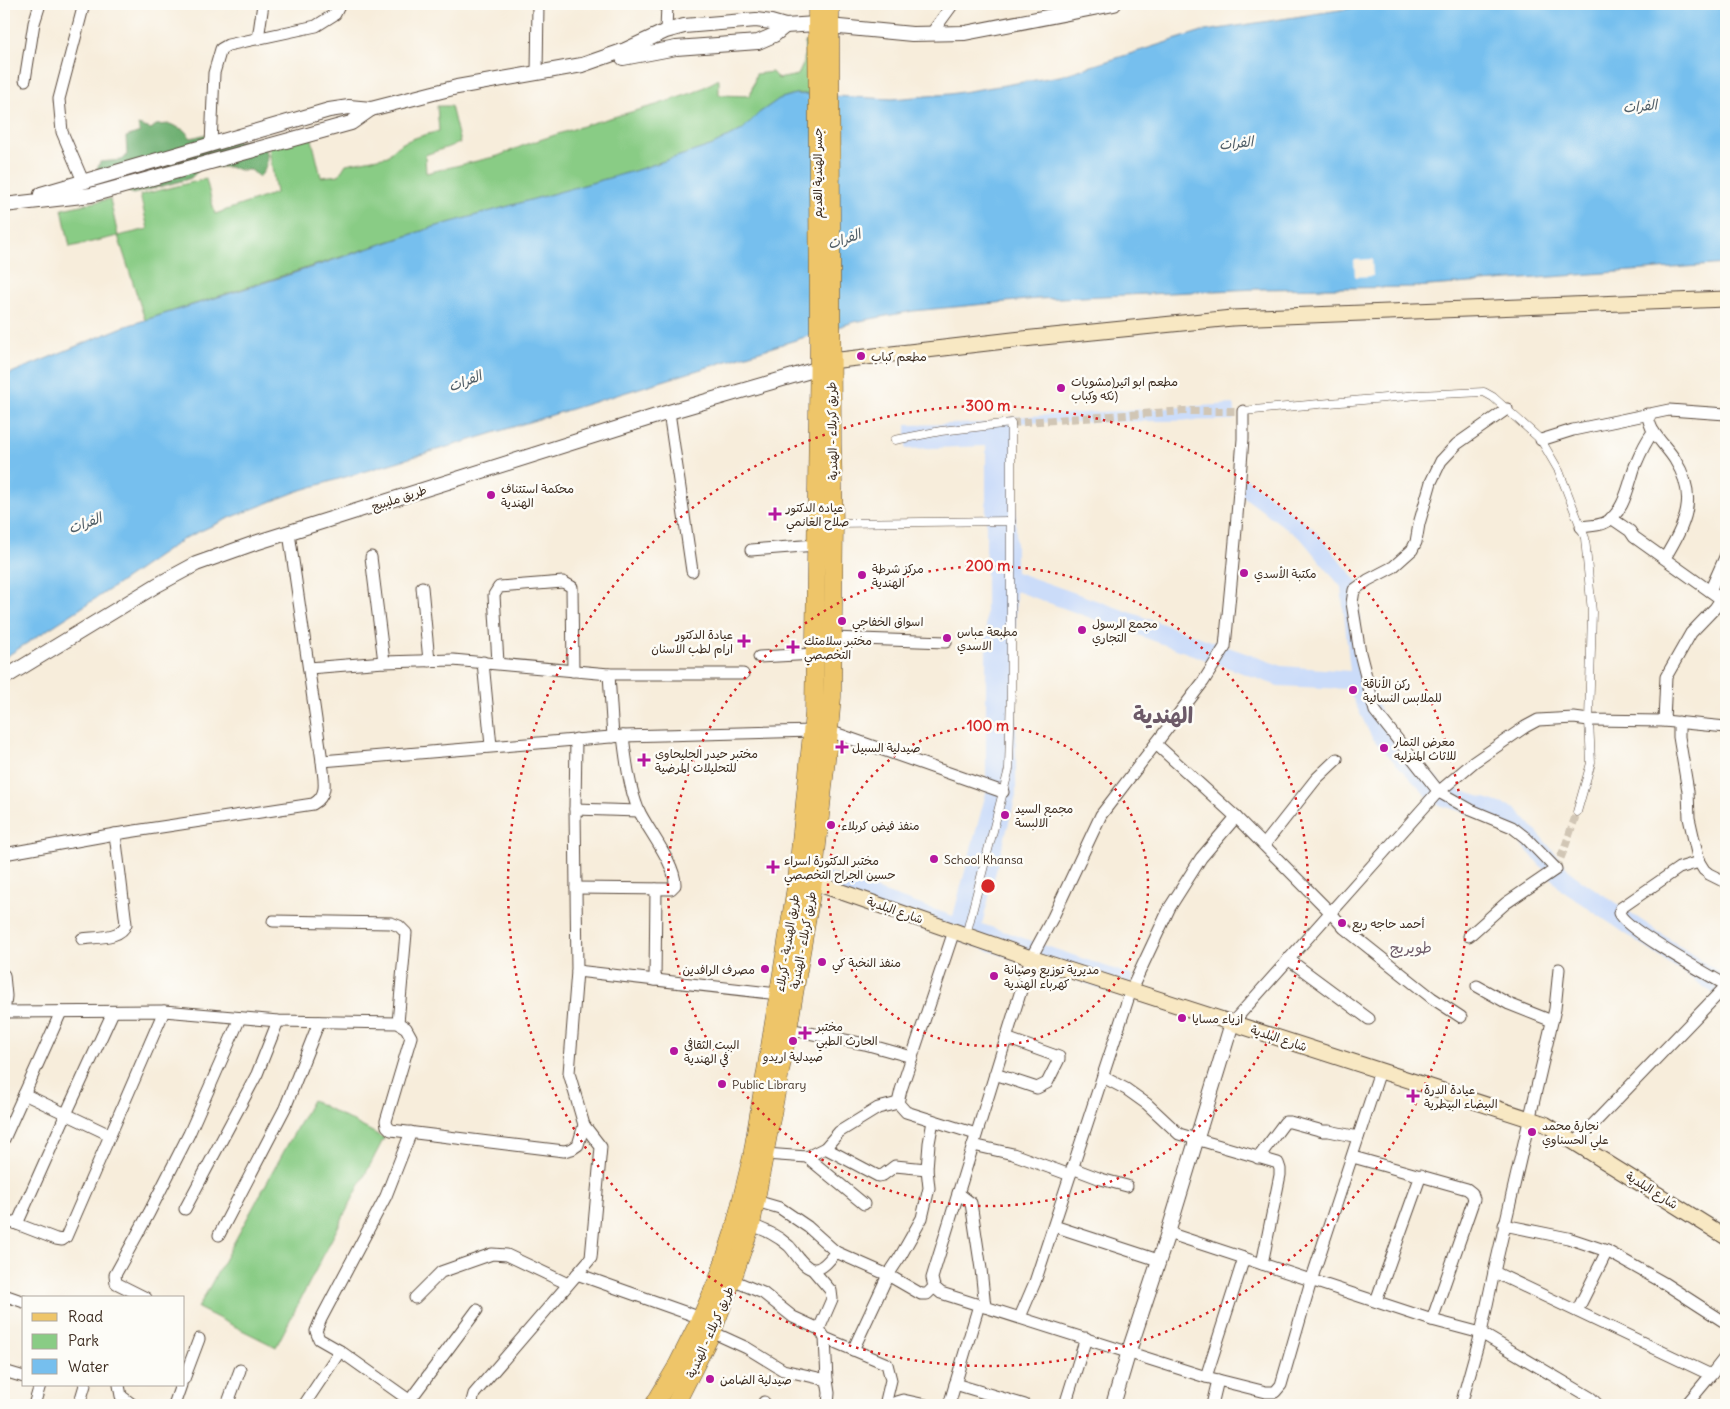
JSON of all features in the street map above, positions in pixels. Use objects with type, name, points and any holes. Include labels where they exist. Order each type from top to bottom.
[{"type":"main road","points":[[817,4],[823,31]]},
{"type":"main road","points":[[823,31],[830,4]]},
{"type":"main road","name":"جسر الهندية القديم","points":[[823,31],[825,337]]},
{"type":"main road","points":[[824,365],[1013,340],[1232,318],[1726,299]]},
{"type":"main road","name":"طريق كربلاء - الهندية","points":[[675,1405],[707,1325],[732,1280],[751,1225],[788,1029],[813,882],[821,731],[832,638],[834,523],[824,365],[825,337]]},
{"type":"main road","name":"طريق الهندية - كربلاء","points":[[654,1405],[676,1368],[707,1325],[719,1277],[734,1231],[754,1147],[821,731],[815,654],[816,545],[824,365]]},
{"type":"main road","name":"شارع البلدية","points":[[813,882],[1031,958],[1545,1124],[1726,1237]]},
{"type":"street","points":[[25,80],[34,23],[40,4]]},
{"type":"street","points":[[83,181],[62,132],[60,99],[84,4]]},
{"type":"street","points":[[258,38],[263,4]]},
{"type":"street","points":[[211,145],[214,73],[221,49],[228,45],[316,26],[335,14],[340,4]]},
{"type":"street","points":[[537,73],[538,4]]},
{"type":"street","points":[[666,31],[667,4]]},
{"type":"street","points":[[932,34],[953,4]]},
{"type":"street","points":[[582,65],[625,50],[666,31],[684,26],[756,20],[823,31],[912,34],[965,33],[1108,4]]},
{"type":"street","points":[[6,205],[91,195],[351,122],[371,109],[457,87],[582,65],[598,64],[662,50],[758,42],[774,34],[784,26]]},
{"type":"street","points":[[6,205],[330,110],[349,107],[371,109]]},
{"type":"street","name":"طريق مليبيج","points":[[4,678],[157,585],[196,564],[669,412],[824,365]]},
{"type":"street","points":[[1380,1071],[1353,1157],[1310,1281],[1282,1385],[1275,1392],[1266,1392],[1206,1377],[941,1293],[934,1287],[932,1278],[1031,958],[1053,917],[1101,815],[1203,682],[1224,647],[1236,532],[1243,439],[1243,411],[1418,395],[1484,392],[1493,397],[1541,440],[1559,470],[1585,538],[1592,612],[1589,720],[1591,762],[1577,812]]},
{"type":"street","points":[[1469,936],[1506,903],[1556,869],[1526,838],[1512,827],[1471,810],[1439,792],[1375,712],[1360,653],[1352,603],[1354,590],[1368,580],[1393,567],[1412,550],[1416,542],[1418,524],[1431,482],[1441,461],[1457,444],[1507,409]]},
{"type":"street","points":[[1541,440],[1574,430],[1669,410],[1726,414]]},
{"type":"street","points":[[669,412],[692,571]]},
{"type":"street","points":[[1647,414],[1653,432],[1679,467],[1685,480],[1688,511],[1681,530],[1665,558]]},
{"type":"street","points":[[895,440],[941,431],[1011,423],[1011,688],[1009,769],[960,933],[912,1057],[898,1103]]},
{"type":"street","points":[[1581,527],[1604,523],[1611,518],[1624,499],[1635,467],[1653,432]]},
{"type":"street","points":[[1611,518],[1630,531],[1634,537],[1724,600],[1691,633],[1666,677],[1664,721]]},
{"type":"street","points":[[834,523],[1011,521]]},
{"type":"street","points":[[4,854],[115,834],[313,804],[320,800],[324,789],[322,761],[289,533]]},
{"type":"street","points":[[751,550],[816,545]]},
{"type":"street","points":[[1710,591],[1726,555]]},
{"type":"street","points":[[371,557],[384,662]]},
{"type":"street","points":[[498,663],[494,595],[499,587],[563,582],[572,587],[573,671]]},
{"type":"street","points":[[422,587],[429,661]]},
{"type":"street","points":[[832,638],[946,642]]},
{"type":"street","points":[[759,657],[815,654]]},
{"type":"street","points":[[309,668],[384,662],[453,660],[609,674],[743,674]]},
{"type":"street","points":[[483,662],[491,746]]},
{"type":"street","points":[[576,888],[671,889],[675,885],[675,879],[650,827],[639,811],[618,736],[609,674]]},
{"type":"street","points":[[1113,1405],[1232,1023],[1313,930],[1331,913],[1439,792],[1474,762],[1538,720],[1574,718],[1664,721],[1726,727]]},
{"type":"street","points":[[1679,722],[1688,791],[1689,818],[1699,862],[1704,870],[1726,881]]},
{"type":"street","points":[[322,761],[618,736],[821,731],[1003,792]]},
{"type":"street","points":[[471,1405],[474,1394],[591,1258],[601,1147],[584,1124],[569,1073],[577,971],[576,739]]},
{"type":"street","points":[[1156,744],[1236,817],[1344,928],[1432,998],[1461,1017]]},
{"type":"street","points":[[1264,845],[1316,779],[1337,759]]},
{"type":"street","points":[[575,809],[639,811]]},
{"type":"street","points":[[1020,1318],[1035,1282],[1054,1226],[1131,990],[1170,908],[1201,858],[1236,817]]},
{"type":"street","points":[[82,939],[117,934],[125,929],[126,924],[115,834]]},
{"type":"street","points":[[1576,1142],[1726,986],[1643,934],[1621,918],[1619,913],[1621,908],[1679,868],[1699,862]]},
{"type":"street","points":[[655,980],[656,889]]},
{"type":"street","points":[[273,921],[391,923],[399,926],[406,932],[398,1023]]},
{"type":"street","points":[[1288,959],[1369,1019]]},
{"type":"street","points":[[1461,1405],[1481,1333],[1552,1020],[1560,969]]},
{"type":"street","points":[[577,971],[778,994]]},
{"type":"street","points":[[4,975],[6,996],[4,1013],[164,1011],[278,1021],[398,1023],[406,1028],[411,1037],[386,1121],[387,1126],[391,1130],[564,1151],[578,1145],[584,1124]]},
{"type":"street","points":[[1477,986],[1509,1004],[1552,1020]]},
{"type":"street","points":[[4,1219],[56,1239],[62,1240],[66,1237],[164,1011]]},
{"type":"street","points":[[4,1139],[60,1012]]},
{"type":"street","points":[[17,1224],[113,1012]]},
{"type":"street","points":[[142,1296],[116,1283],[115,1275],[189,1134],[240,1018]]},
{"type":"street","points":[[185,1209],[258,1074],[278,1021]]},
{"type":"street","points":[[219,1235],[285,1108],[319,1022]]},
{"type":"street","points":[[788,1029],[865,1044],[912,1057]]},
{"type":"street","points":[[995,1074],[1037,1088],[1047,1083],[1059,1059],[1006,1038]]},
{"type":"street","points":[[1102,1077],[1126,1089],[1147,1104],[1179,1134],[1278,1164],[1280,1169],[1262,1264]]},
{"type":"street","points":[[24,1094],[110,1135]]},
{"type":"street","points":[[898,1103],[906,1112],[1013,1154],[1071,1172],[1127,1186]]},
{"type":"street","points":[[765,1154],[807,1157],[825,1148],[839,1132],[878,1108],[898,1103]]},
{"type":"street","points":[[853,1350],[888,1275],[922,1218],[929,1188],[927,1169],[933,1121]]},
{"type":"street","points":[[1258,1158],[1285,1122],[1323,1132],[1329,1130],[1358,1137]]},
{"type":"street","points":[[411,1132],[386,1196],[316,1331],[319,1339],[340,1351],[413,1403],[477,1310]]},
{"type":"street","points":[[825,1148],[878,1176],[883,1175],[895,1166],[927,1169]]},
{"type":"street","points":[[807,1157],[864,1204]]},
{"type":"street","points":[[1353,1157],[1421,1175],[1467,1189],[1472,1193],[1474,1199],[1432,1320]]},
{"type":"street","points":[[1376,1301],[1421,1175]]},
{"type":"street","points":[[949,1405],[982,1306],[981,1269],[971,1203],[958,1193]]},
{"type":"street","points":[[756,1201],[780,1208],[808,1227],[836,1252],[888,1275],[921,1294],[927,1294],[934,1287]]},
{"type":"street","points":[[751,1225],[770,1231],[788,1246],[813,1270],[831,1292],[832,1299],[822,1334],[829,1393],[828,1405]]},
{"type":"street","points":[[1054,1226],[1158,1260]]},
{"type":"street","points":[[1504,1226],[1568,1238],[1608,1252],[1664,1283],[1726,1323]]},
{"type":"street","points":[[1168,1233],[1432,1320],[1481,1333],[1591,1398],[1598,1405]]},
{"type":"street","points":[[813,1270],[820,1268],[836,1252]]},
{"type":"street","points":[[1577,1312],[1608,1252]]},
{"type":"street","points":[[415,1298],[441,1272],[492,1254],[507,1254],[568,1284]]},
{"type":"street","points":[[1206,1377],[1244,1258]]},
{"type":"street","points":[[1494,1272],[1710,1375]]},
{"type":"street","points":[[577,1274],[707,1325],[783,1370],[827,1380]]},
{"type":"street","points":[[732,1280],[763,1293],[793,1317],[822,1334],[853,1350],[887,1364],[891,1380],[885,1405]]},
{"type":"street","points":[[4,1295],[22,1301]]},
{"type":"street","points":[[1065,1405],[1086,1338]]},
{"type":"street","points":[[185,1376],[199,1339]]},
{"type":"street","points":[[304,1405],[340,1351]]},
{"type":"street","points":[[1686,1405],[1726,1356]]},
{"type":"street","points":[[227,1405],[240,1370]]},
{"type":"street","points":[[4,1371],[22,1376]]},
{"type":"street","points":[[1212,1405],[1218,1380]]},
{"type":"street","points":[[956,1384],[1025,1405]]},
{"type":"street","points":[[34,1405],[40,1386]]},
{"type":"street","points":[[79,1405],[85,1386]]},
{"type":"street","points":[[119,1386],[121,1396],[133,1405]]},
{"type":"street","points":[[174,1405],[181,1386]]},
{"type":"street","points":[[895,1405],[896,1402],[904,1400],[926,1405]]},
{"type":"shaded area","points":[[1234,404],[1234,420],[1016,423],[1016,572],[1282,666],[1350,671],[1341,587],[1302,540],[1237,492],[1236,471],[1313,528],[1357,581],[1364,672],[1388,727],[1444,785],[1516,808],[1574,875],[1726,977],[1726,1002],[1561,890],[1505,825],[1433,803],[1372,738],[1348,689],[1278,686],[1016,591],[1016,796],[982,924],[1134,976],[1124,996],[815,893],[821,870],[953,916],[986,793],[986,446],[906,449],[906,425],[987,423],[1014,417]]},
{"type":"green space","points":[[805,42],[811,43],[810,94],[795,94],[779,99],[759,113],[742,130],[713,145],[634,171],[434,227],[145,320],[118,236],[148,229],[140,195],[206,179],[215,214],[276,193],[268,142],[310,131],[321,177],[339,175],[346,164],[388,156],[404,142],[439,131],[437,106],[451,106],[460,143],[425,155],[426,173],[498,156],[527,144],[695,92],[719,79],[719,95],[750,96],[756,74],[772,72],[778,79],[798,75],[804,62]]},
{"type":"green space","points":[[170,124],[184,130],[191,138],[207,134],[239,141],[263,142],[267,151],[267,161],[262,174],[259,177],[251,170],[229,167],[202,167],[191,178],[133,194],[121,188],[98,188],[90,185],[100,162],[122,160],[127,155],[126,137],[140,132],[138,125],[151,129],[156,125]]},
{"type":"green space","points":[[110,199],[118,236],[70,247],[62,209]]},
{"type":"green space","points":[[312,1100],[384,1138],[276,1347],[198,1308]]},
{"type":"water","name":"الفرات","points":[[1378,4],[1726,4],[1726,264],[1415,287],[1257,289],[1037,299],[913,311],[854,322],[298,491],[227,519],[185,538],[4,658],[4,376],[123,327],[434,227],[634,171],[713,145],[742,130],[759,113],[779,99],[795,94],[892,99],[950,94],[1060,76],[1199,32]]},
{"type":"pier","points":[[1372,259],[1373,276],[1355,277],[1354,260]]},
{"type":"tunnel","points":[[1011,423],[1184,411],[1243,411]]},
{"type":"tunnel","points":[[1556,869],[1577,812]]},
{"type":"place","name":"مطعم كباب","points":[[861,356]]},
{"type":"place","name":"مطعم ابو اثير(مشويات تكه وكباب)","points":[[1061,388]]},
{"type":"place","name":"محكمة استئناف الهندية","points":[[491,495]]},
{"type":"place","name":"عياده الدكتور صلاح الغانمي","points":[[775,514]]},
{"type":"place","name":"مكتبة الأسدي","points":[[1244,573]]},
{"type":"place","name":"مركز شرطة الهندية","points":[[862,575]]},
{"type":"place","name":"اسواق الخفاجي","points":[[842,621]]},
{"type":"place","name":"مجمع الرسول التجاري","points":[[1082,630]]},
{"type":"place","name":"مطبعة عباس الاسدي","points":[[947,638]]},
{"type":"place","name":"عيادة الدكتور ارام لطب الاسنان","points":[[744,641]]},
{"type":"place","name":"مختبر سلامتك التخصصي","points":[[793,647]]},
{"type":"place","name":"ركن الأناقة للملابس النسائية","points":[[1353,690]]},
{"type":"place","name":"صيدلية السبيل","points":[[842,747]]},
{"type":"place","name":"معرض التمار للاثاث المنزليه","points":[[1384,748]]},
{"type":"place","name":"مختبر حيدر الجليحاوي للتحليلات المرضية","points":[[644,760]]},
{"type":"place","name":"مجمع السيد الالبسة","points":[[1005,815]]},
{"type":"place","name":"منفذ فيض كربلاء","points":[[831,825]]},
{"type":"place","name":"School Khansa","points":[[934,859]]},
{"type":"place","name":"مختبر الدكتورة اسراء حسين الجراح التخصصي","points":[[773,867]]},
{"type":"place","name":"أحمد حاجه ربع","points":[[1342,923]]},
{"type":"place","name":"منفذ النخبة كي","points":[[822,962]]},
{"type":"place","name":"مصرف الرافدين","points":[[765,969]]},
{"type":"place","name":"مديرية توزيع وصيانة كهرباء الهندية","points":[[994,976]]},
{"type":"place","name":"ازياء مسايا","points":[[1182,1018]]},
{"type":"place","name":"مختبر الحارث الطبي","points":[[805,1033]]},
{"type":"place","name":"صيدلية اريدو","points":[[793,1041]]},
{"type":"place","name":"البيت الثقافي في الهندية","points":[[674,1051]]},
{"type":"place","name":"Public Library","points":[[722,1084]]},
{"type":"place","name":"عيادة الدرة البيضاء البيطرية","points":[[1413,1096]]},
{"type":"place","name":"نجارة محمد علي الحسناوي","points":[[1532,1132]]},
{"type":"place","name":"صيدلية الضامن","points":[[710,1379]]},
{"type":"district","name":"الهندية","points":[[1163,715]]},
{"type":"district","name":"طويريج","points":[[1411,947]]}]
